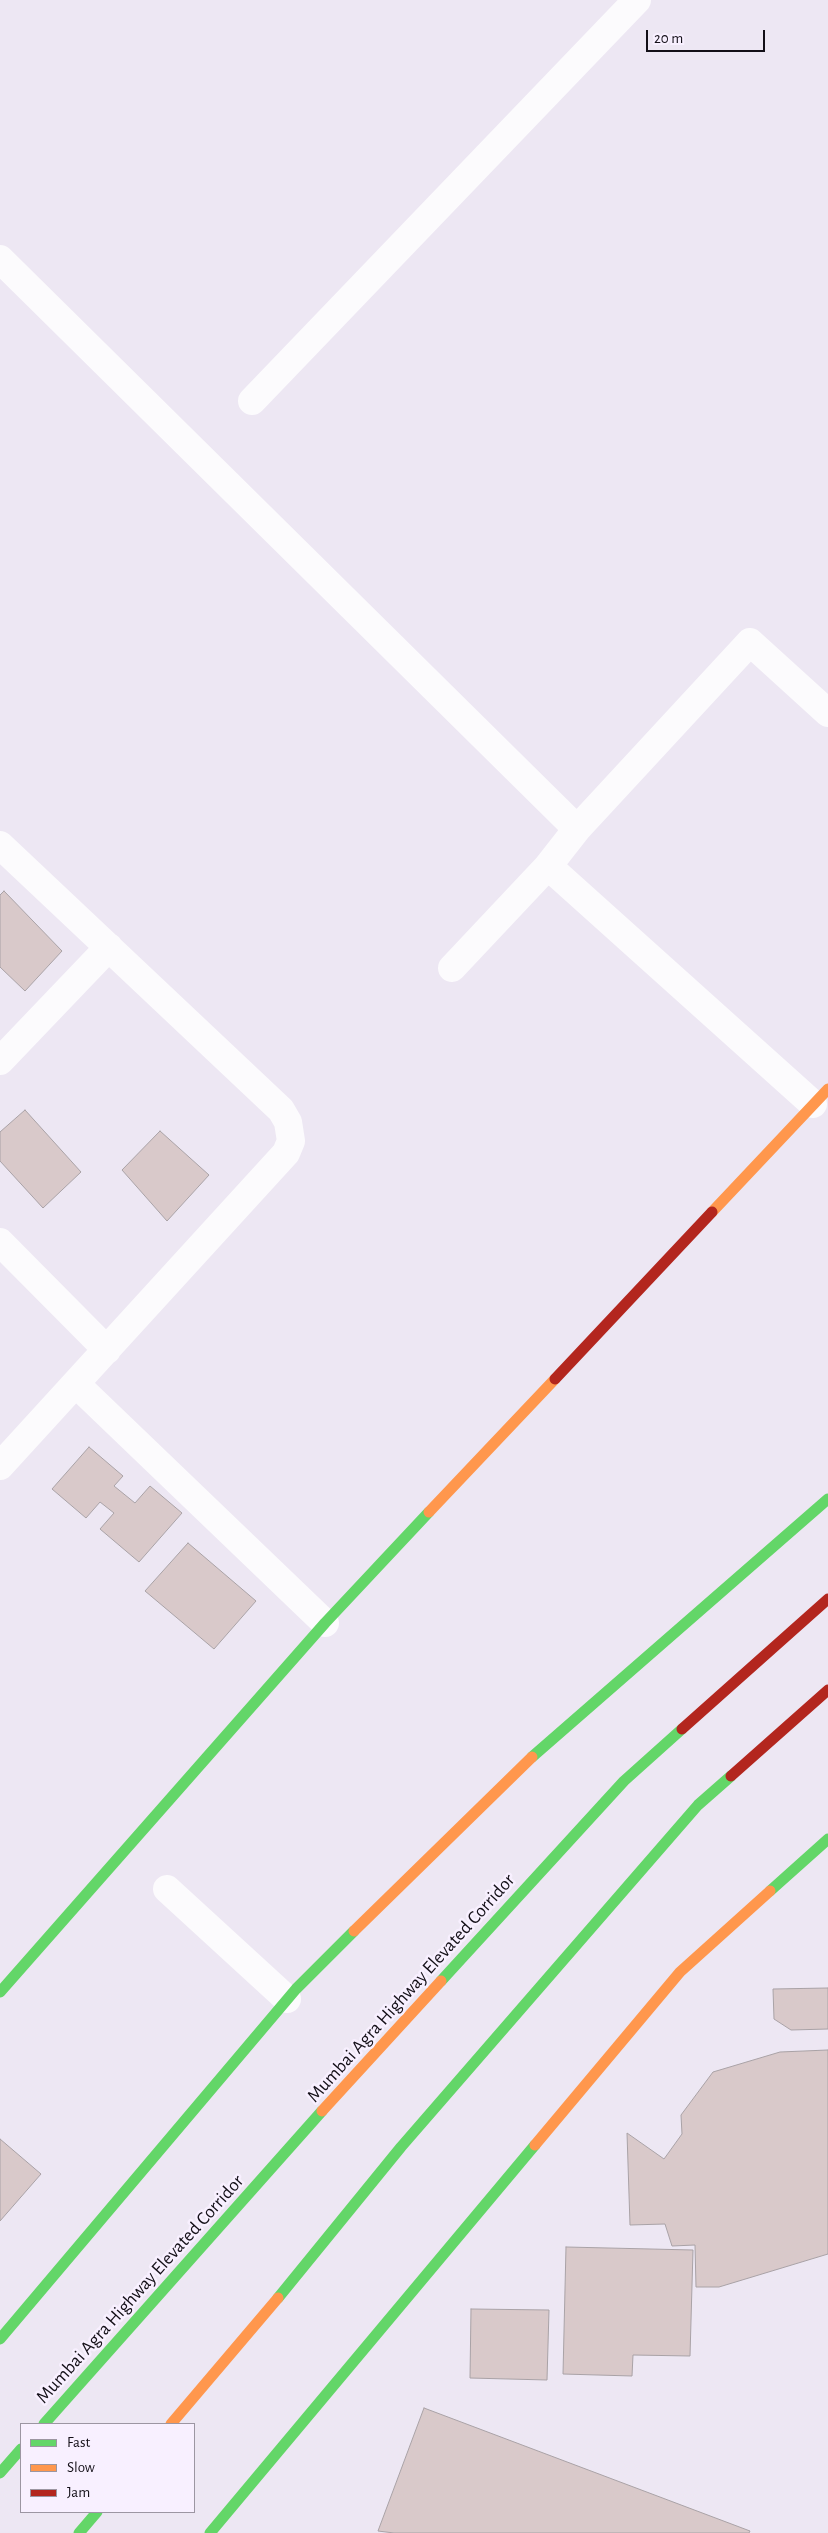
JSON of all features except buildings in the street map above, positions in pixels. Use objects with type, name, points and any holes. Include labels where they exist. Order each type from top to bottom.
[{"type":"main road","points":[[0,1992],[325,1623],[820,1096]]},
{"type":"main road","points":[[0,2339],[288,1999],[513,1774],[828,1499]]},
{"type":"main road","name":"Mumbai Agra Highway Elevated Corridor","points":[[45,2423],[474,1944],[624,1781],[828,1599]]},
{"type":"main road","points":[[173,2423],[289,2285],[401,2147],[698,1805],[828,1690]]},
{"type":"main road","points":[[210,2533],[680,1972],[828,1838]]},
{"type":"main road","points":[[0,2473],[20,2450]]},
{"type":"main road","points":[[80,2533],[96,2513]]},
{"type":"street","points":[[252,401],[637,0]]},
{"type":"street","points":[[0,259],[577,829]]},
{"type":"street","points":[[452,968],[548,866],[577,829],[750,642],[828,713]]},
{"type":"street","points":[[0,845],[281,1110],[288,1122],[291,1141],[286,1153],[0,1466]]},
{"type":"street","points":[[548,866],[820,1096]]},
{"type":"street","points":[[0,1061],[108,947]]},
{"type":"street","points":[[0,1242],[107,1350]]},
{"type":"street","points":[[76,1384],[325,1623]]},
{"type":"street","points":[[167,1889],[288,1999]]},
{"type":"traffic: fast","points":[[532,1757],[828,1499]]},
{"type":"traffic: fast","points":[[0,1992],[325,1623],[429,1512]]},
{"type":"traffic: fast","points":[[441,1981],[624,1781],[682,1729]]},
{"type":"traffic: fast","points":[[278,2298],[401,2147],[698,1805],[731,1776]]},
{"type":"traffic: fast","points":[[770,1891],[828,1839]]},
{"type":"traffic: fast","points":[[0,2339],[296,1989],[354,1931]]},
{"type":"traffic: fast","points":[[45,2423],[322,2111]]},
{"type":"traffic: fast","points":[[210,2533],[535,2145]]},
{"type":"traffic: fast","points":[[0,2473],[20,2450]]},
{"type":"traffic: fast","points":[[79,2533],[96,2513]]},
{"type":"traffic: slow","points":[[712,1212],[828,1089]]},
{"type":"traffic: slow","points":[[429,1512],[555,1379]]},
{"type":"traffic: slow","points":[[354,1931],[532,1757]]},
{"type":"traffic: slow","points":[[535,2145],[680,1972],[770,1891]]},
{"type":"traffic: slow","points":[[322,2111],[441,1981]]},
{"type":"traffic: slow","points":[[172,2423],[278,2298]]},
{"type":"traffic: jam","points":[[555,1379],[712,1212]]},
{"type":"traffic: jam","points":[[682,1729],[828,1599]]},
{"type":"traffic: jam","points":[[731,1776],[828,1690]]}]
